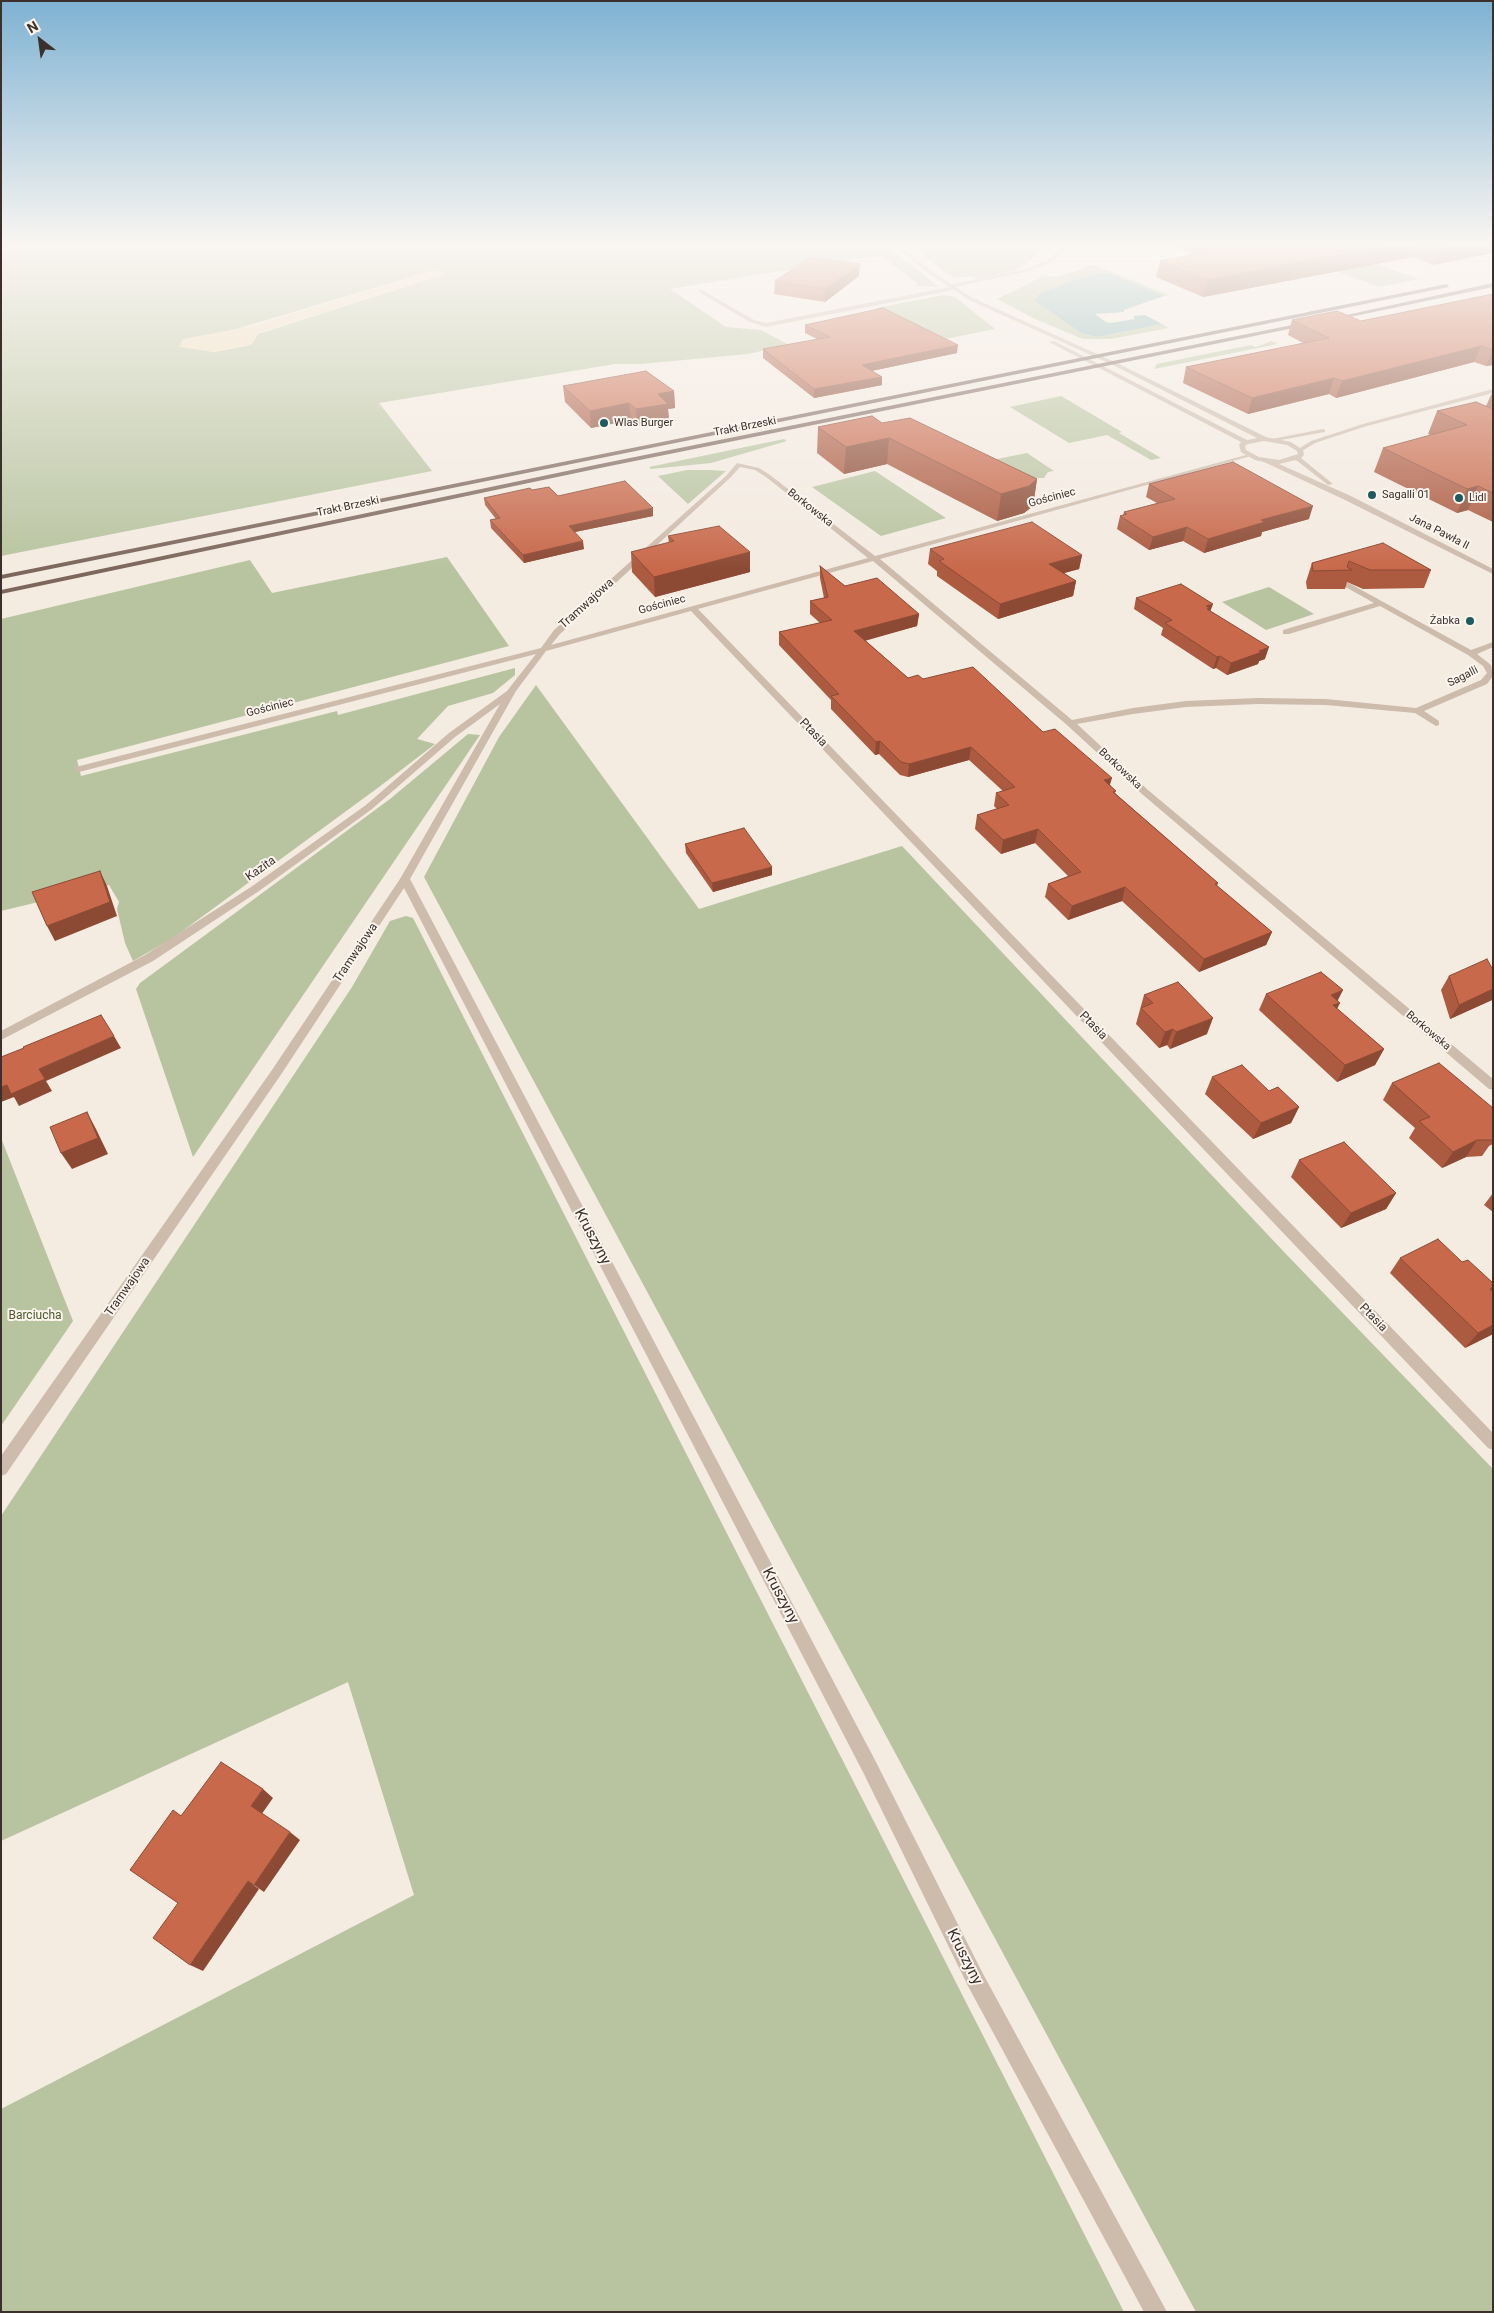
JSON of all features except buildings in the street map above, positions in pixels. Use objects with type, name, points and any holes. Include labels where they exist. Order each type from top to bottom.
[{"type":"main road","name":"Trakt Brzeski","points":[[1,577],[1106,353]]},
{"type":"main road","name":"Trakt Brzeski","points":[[1,592],[572,472],[1168,353]]},
{"type":"street","points":[[1070,353],[1246,442],[1365,425]]},
{"type":"street","points":[[1091,353],[1264,439]]},
{"type":"street","points":[[1300,450],[1314,442],[1365,425],[1493,391]]},
{"type":"street","points":[[1436,406],[1449,412]]},
{"type":"street","points":[[1274,439],[1289,443],[1300,450]]},
{"type":"street","points":[[1246,442],[1241,448],[1248,456],[1267,461],[1289,461],[1301,455],[1300,450]]},
{"type":"street","name":"Gościniec","points":[[78,769],[545,649],[1248,456]]},
{"type":"street","name":"Jana Pawła II","points":[[1297,458],[1348,498]]},
{"type":"street","name":"Jana Pawła II","points":[[1267,461],[1348,498],[1493,572]]},
{"type":"street","name":"Borkowska","points":[[739,464],[757,469],[768,476],[875,559],[1070,723],[1145,792],[1493,1086]]},
{"type":"street","name":"Tramwajowa","points":[[1,1469],[276,1073],[406,880],[512,690],[557,632],[728,477],[739,464]]},
{"type":"street","name":"Sagalli","points":[[1345,583],[1471,652],[1487,665],[1491,673],[1484,682],[1417,711]]},
{"type":"street","points":[[1286,632],[1381,603]]},
{"type":"street","name":"Ptasia","points":[[693,608],[1493,1443]]},
{"type":"street","name":"Sagalli","points":[[1471,652],[1493,644]]},
{"type":"street","name":"Kazita","points":[[1,1036],[149,958],[255,889],[368,807],[452,735],[512,690]]},
{"type":"street","points":[[1070,723],[1133,711],[1236,701],[1326,702],[1417,711],[1436,723]]},
{"type":"street","name":"Kruszyny","points":[[406,880],[870,1768],[975,1979],[1156,2312]]},
{"type":"green space","points":[[1,353],[753,353],[641,364],[615,364],[379,403],[432,471],[1,556]]},
{"type":"green space","points":[[1212,353],[1234,353],[1154,369],[1157,364]]},
{"type":"green space","points":[[1061,396],[1122,432],[1119,433],[1161,458],[1151,460],[1107,435],[1069,443],[1010,407]]},
{"type":"green space","points":[[784,439],[787,441],[711,463],[651,469],[649,467]]},
{"type":"green space","points":[[1027,453],[1054,471],[1048,472],[1044,478],[995,479],[997,459]]},
{"type":"green space","points":[[687,470],[726,471],[688,504],[658,476]]},
{"type":"green space","points":[[875,471],[946,518],[881,536],[812,487]]},
{"type":"green space","points":[[447,557],[509,646],[77,760],[81,776],[337,711],[338,715],[515,668],[515,675],[493,693],[448,706],[417,739],[435,744],[173,938],[133,961],[125,943],[117,909],[119,902],[109,885],[1,911],[1,619],[250,560],[272,593]]},
{"type":"green space","points":[[1269,587],[1314,614],[1266,630],[1222,602]]},
{"type":"green space","points":[[536,685],[699,909],[902,846],[1285,1253],[1493,1469],[1493,2312],[1196,2312],[424,877],[499,737]]},
{"type":"green space","points":[[468,734],[480,735],[193,1157],[136,989],[140,983],[390,799]]},
{"type":"green space","points":[[406,916],[413,918],[1124,2312],[1,2312],[1,2109],[414,1895],[348,1682],[1,1841],[1,1516],[352,987],[390,921]]},
{"type":"green space","name":"Barciucha","points":[[1,1138],[73,1321],[1,1426]]},
{"type":"place","name":"Wlas Burger","points":[[604,423]]},
{"type":"place","name":"Sagalli 01","points":[[1372,495]]},
{"type":"place","name":"Lidl","points":[[1459,498]]},
{"type":"place","name":"Żabka","points":[[1470,621]]}]
